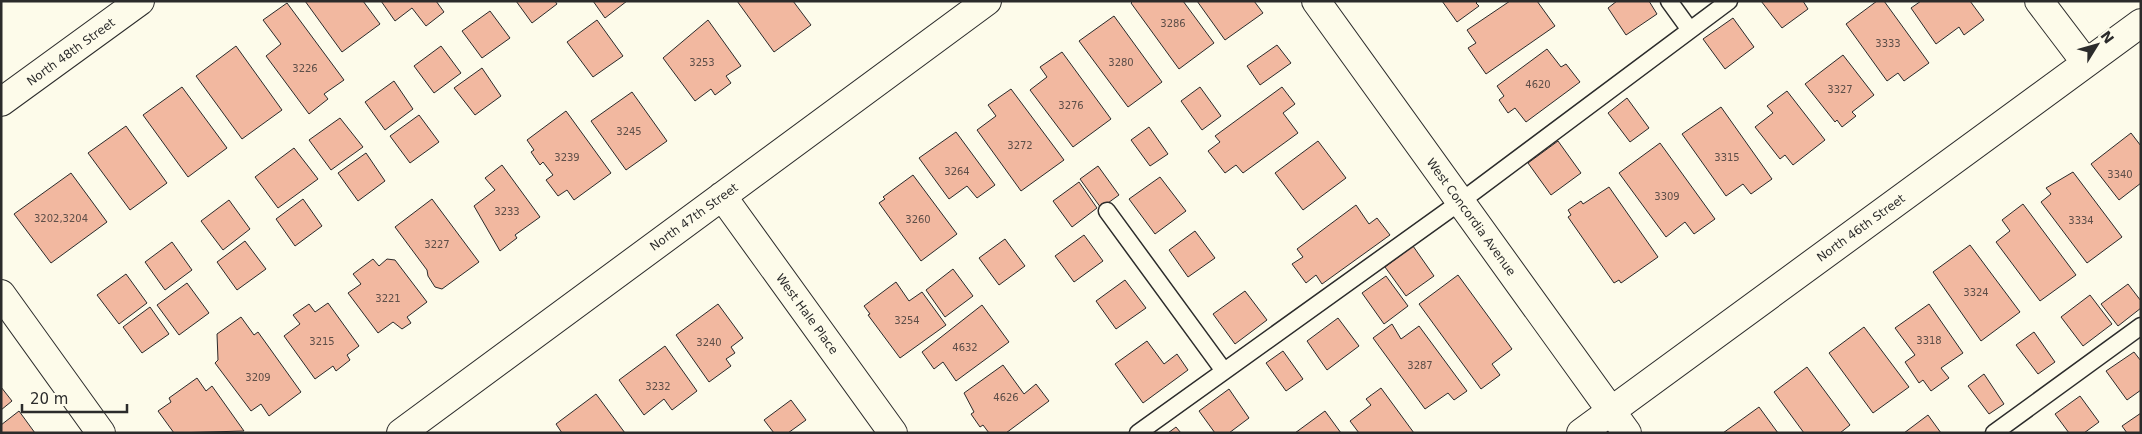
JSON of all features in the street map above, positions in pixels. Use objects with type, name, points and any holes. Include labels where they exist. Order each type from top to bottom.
[{"type":"street","name":"North 48th Street","points":[[1,102],[140,1]]},
{"type":"street","name":"North 47th Street","points":[[402,433],[987,1]]},
{"type":"street","name":"West Concordia Avenue","points":[[1316,1],[1627,433]]},
{"type":"street","points":[[2039,1],[2086,63]]},
{"type":"street","name":"North 46th Street","points":[[1581,433],[2141,23]]},
{"type":"street","name":"West Hale Place","points":[[722,196],[893,433]]},
{"type":"street","points":[[1,294],[101,433]]},
{"type":"lane","points":[[1669,1],[1690,30]]},
{"type":"lane","points":[[1138,433],[1460,202],[1729,1]]},
{"type":"lane","points":[[1107,211],[1224,371]]},
{"type":"lane","points":[[1994,433],[2141,326]]},
{"type":"building","points":[[305,1],[363,1],[380,24],[342,52]]},
{"type":"building","points":[[381,1],[436,1],[444,12],[426,26],[412,8],[395,21]]},
{"type":"building","points":[[516,1],[555,1],[557,4],[532,23]]},
{"type":"building","points":[[593,1],[627,1],[605,18]]},
{"type":"building","points":[[737,1],[793,1],[811,25],[774,52]]},
{"type":"building","points":[[1133,1],[1183,1],[1214,43],[1179,69],[1131,3]]},
{"type":"building","points":[[1197,1],[1254,1],[1263,13],[1225,40]]},
{"type":"building","points":[[1442,1],[1478,1],[1476,3],[1479,6],[1457,22]]},
{"type":"building","points":[[1510,1],[1537,1],[1555,26],[1486,74],[1468,48],[1476,43],[1467,30]]},
{"type":"building","points":[[1617,1],[1649,1],[1657,14],[1626,35],[1608,8]]},
{"type":"building","points":[[1761,1],[1803,1],[1808,9],[1782,28]]},
{"type":"building","points":[[1877,1],[1884,1],[1929,63],[1904,81],[1898,73],[1887,81],[1846,24]]},
{"type":"building","points":[[1921,1],[1970,1],[1984,20],[1964,35],[1959,27],[1936,44],[1911,8]]},
{"type":"building","points":[[287,3],[344,80],[324,94],[328,99],[309,114],[266,56],[281,44],[263,20]]},
{"type":"building","points":[[490,11],[510,38],[482,58],[462,31]]},
{"type":"building","points":[[1114,16],[1162,82],[1128,107],[1079,41]]},
{"type":"building","points":[[1733,18],[1754,47],[1725,69],[1703,39]]},
{"type":"building","points":[[597,20],[623,56],[593,77],[567,42]]},
{"type":"building","points":[[708,20],[741,66],[726,76],[731,83],[715,95],[711,89],[695,101],[663,58]]},
{"type":"building","points":[[1277,45],[1291,63],[1260,85],[1247,66]]},
{"type":"building","points":[[236,46],[282,110],[242,139],[196,76]]},
{"type":"building","points":[[441,46],[461,73],[434,93],[414,66]]},
{"type":"building","points":[[1547,49],[1561,67],[1566,64],[1580,82],[1526,122],[1515,108],[1508,113],[1499,100],[1504,96],[1497,86]]},
{"type":"building","points":[[1062,52],[1111,119],[1073,147],[1030,90],[1047,77],[1040,67]]},
{"type":"building","points":[[1843,55],[1874,95],[1852,112],[1856,116],[1842,127],[1837,120],[1835,122],[1805,84]]},
{"type":"building","points":[[482,68],[501,96],[475,115],[454,88]]},
{"type":"building","points":[[394,81],[413,109],[385,130],[365,102]]},
{"type":"building","points":[[182,87],[227,148],[188,177],[143,115]]},
{"type":"building","points":[[1200,87],[1221,116],[1202,130],[1181,101]]},
{"type":"building","points":[[1282,87],[1295,104],[1283,113],[1298,133],[1243,173],[1236,165],[1225,173],[1208,151],[1220,142],[1215,136]]},
{"type":"building","points":[[1011,89],[1064,160],[1021,191],[977,130],[996,116],[988,105]]},
{"type":"building","points":[[1787,91],[1825,140],[1793,165],[1785,155],[1780,159],[1755,127],[1773,113],[1767,106]]},
{"type":"building","points":[[632,92],[667,141],[626,170],[591,121]]},
{"type":"building","points":[[1627,98],[1649,128],[1630,142],[1608,113]]},
{"type":"building","points":[[1721,107],[1772,179],[1751,194],[1743,184],[1726,196],[1682,134]]},
{"type":"building","points":[[566,111],[611,173],[574,200],[567,190],[558,196],[546,180],[553,175],[543,162],[540,165],[531,152],[534,150],[527,140]]},
{"type":"building","points":[[419,115],[439,142],[410,163],[390,136]]},
{"type":"building","points":[[340,118],[363,147],[331,170],[309,140]]},
{"type":"building","points":[[126,126],[167,183],[130,210],[88,153]]},
{"type":"building","points":[[1149,127],[1168,154],[1150,166],[1131,140]]},
{"type":"building","points":[[956,132],[995,185],[977,198],[967,186],[949,199],[919,158]]},
{"type":"building","points":[[2131,133],[2141,146],[2141,183],[2119,200],[2091,164]]},
{"type":"building","points":[[1318,141],[1346,178],[1303,210],[1275,173]]},
{"type":"building","points":[[1558,141],[1581,173],[1551,195],[1528,163]]},
{"type":"building","points":[[1660,143],[1715,219],[1694,234],[1685,222],[1666,237],[1619,173]]},
{"type":"building","points":[[294,148],[318,179],[278,208],[255,177]]},
{"type":"building","points":[[366,153],[385,181],[358,201],[338,173]]},
{"type":"building","points":[[502,165],[540,217],[515,235],[517,238],[500,251],[474,206],[495,190],[485,178]]},
{"type":"building","points":[[1098,166],[1119,195],[1101,208],[1080,179]]},
{"type":"building","points":[[2073,172],[2122,237],[2087,263],[2041,202],[2051,194],[2046,188]]},
{"type":"building","points":[[71,173],[107,222],[51,263],[14,214]]},
{"type":"building","points":[[913,175],[957,234],[921,261],[879,203],[885,199],[883,197]]},
{"type":"building","points":[[1160,177],[1186,211],[1155,234],[1129,199]]},
{"type":"building","points":[[1079,182],[1097,208],[1072,227],[1053,201]]},
{"type":"building","points":[[1609,187],[1658,257],[1621,283],[1619,280],[1614,283],[1568,217],[1571,215],[1568,210],[1581,201],[1583,204]]},
{"type":"building","points":[[303,199],[322,226],[295,246],[276,219]]},
{"type":"building","points":[[432,199],[479,262],[442,289],[435,287],[428,276],[427,270],[395,227]]},
{"type":"building","points":[[229,200],[250,229],[223,250],[201,221]]},
{"type":"building","points":[[2023,204],[2076,275],[2040,301],[1996,242],[2010,231],[2002,220]]},
{"type":"building","points":[[1356,205],[1369,224],[1377,218],[1390,235],[1322,284],[1316,275],[1306,283],[1292,264],[1303,257],[1297,249]]},
{"type":"building","points":[[1195,231],[1215,258],[1188,277],[1169,250]]},
{"type":"building","points":[[1084,235],[1103,261],[1074,282],[1055,256]]},
{"type":"building","points":[[1005,239],[1025,266],[999,285],[979,258]]},
{"type":"building","points":[[245,241],[266,269],[237,290],[217,262]]},
{"type":"building","points":[[172,242],[192,270],[165,290],[145,262]]},
{"type":"building","points":[[1970,245],[2020,312],[1981,341],[1933,272]]},
{"type":"building","points":[[1413,246],[1434,276],[1406,296],[1385,267]]},
{"type":"building","points":[[373,259],[379,266],[387,259],[395,260],[427,302],[407,317],[411,323],[402,329],[393,322],[378,333],[348,293],[361,284],[353,274]]},
{"type":"building","points":[[953,269],[973,296],[945,317],[926,290]]},
{"type":"building","points":[[126,274],[147,303],[119,324],[97,295]]},
{"type":"building","points":[[1458,275],[1512,349],[1492,364],[1500,375],[1481,389],[1419,304]]},
{"type":"building","points":[[1386,276],[1408,306],[1384,324],[1362,293]]},
{"type":"building","points":[[1125,280],[1146,308],[1116,329],[1096,301]]},
{"type":"building","points":[[896,282],[909,301],[922,292],[946,325],[900,358],[868,315],[870,314],[864,306]]},
{"type":"building","points":[[187,283],[209,313],[179,335],[157,305]]},
{"type":"building","points":[[2128,284],[2141,301],[2141,308],[2118,326],[2101,304]]},
{"type":"building","points":[[1245,291],[1267,320],[1235,344],[1213,314]]},
{"type":"building","points":[[2090,295],[2112,324],[2083,346],[2061,317]]},
{"type":"building","points":[[328,303],[359,346],[347,355],[350,360],[336,371],[333,366],[315,379],[284,336],[300,324],[293,315],[309,304],[315,312]]},
{"type":"building","points":[[718,304],[743,338],[731,347],[735,353],[726,359],[731,366],[709,382],[676,335]]},
{"type":"building","points":[[1929,304],[1963,353],[1941,368],[1949,378],[1931,391],[1923,380],[1919,383],[1905,362],[1915,355],[1895,328]]},
{"type":"building","points":[[982,305],[1009,342],[956,381],[943,362],[934,369],[922,352]]},
{"type":"building","points":[[150,307],[169,334],[142,353],[123,327]]},
{"type":"building","points":[[241,317],[254,335],[258,332],[301,392],[269,416],[261,404],[251,411],[215,363],[218,360],[217,334]]},
{"type":"building","points":[[1338,318],[1359,346],[1327,370],[1307,341]]},
{"type":"building","points":[[1392,324],[1401,339],[1419,326],[1467,391],[1454,400],[1448,393],[1425,409],[1373,338]]},
{"type":"building","points":[[1864,327],[1909,387],[1873,413],[1829,353]]},
{"type":"building","points":[[2034,332],[2055,362],[2038,374],[2016,345]]},
{"type":"building","points":[[1147,341],[1164,364],[1177,354],[1188,370],[1143,403],[1115,364]]},
{"type":"building","points":[[665,346],[697,391],[672,410],[664,399],[644,415],[619,380]]},
{"type":"building","points":[[1283,351],[1303,379],[1286,391],[1266,363]]},
{"type":"building","points":[[2134,352],[2141,361],[2141,390],[2127,400],[2106,371]]},
{"type":"building","points":[[1003,365],[1024,394],[1036,384],[1049,401],[1006,433],[989,433],[983,425],[980,427],[971,414],[974,412],[964,393]]},
{"type":"building","points":[[1807,367],[1850,425],[1840,433],[1804,433],[1774,392]]},
{"type":"building","points":[[1984,374],[2004,404],[1989,414],[1968,386]]},
{"type":"building","points":[[197,378],[206,391],[212,386],[244,431],[174,433],[158,411],[171,402],[169,398]]},
{"type":"building","points":[[1,387],[12,401],[1,410]]},
{"type":"building","points":[[1381,388],[1414,433],[1359,433],[1350,421],[1371,405],[1366,399]]},
{"type":"building","points":[[1229,389],[1249,418],[1229,433],[1215,433],[1199,411]]},
{"type":"building","points":[[596,394],[625,433],[562,433],[556,424]]},
{"type":"building","points":[[2080,396],[2099,422],[2084,433],[2069,433],[2055,414]]},
{"type":"building","points":[[791,400],[806,420],[788,433],[774,433],[764,420]]},
{"type":"building","points":[[1759,407],[1778,433],[1723,433]]},
{"type":"building","points":[[19,411],[35,433],[1,433],[1,425]]},
{"type":"building","points":[[1325,411],[1341,433],[1295,433]]},
{"type":"building","points":[[2141,413],[2141,433],[2127,433],[2122,426]]},
{"type":"building","points":[[1928,415],[1941,433],[1904,433]]},
{"type":"building","points":[[1176,427],[1181,433],[1168,433]]}]
